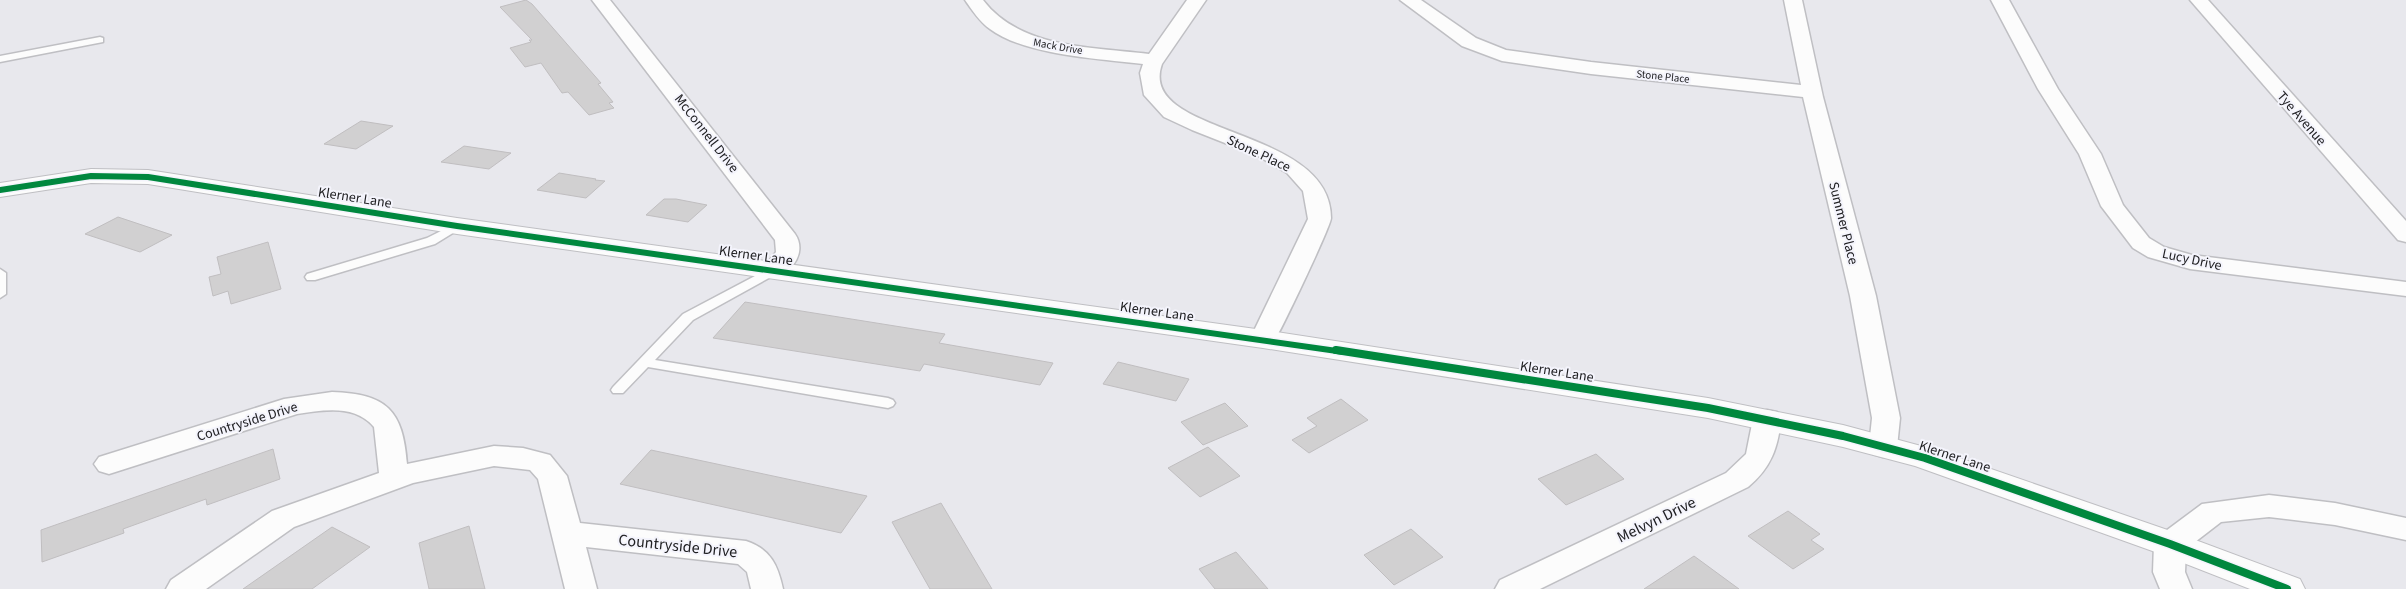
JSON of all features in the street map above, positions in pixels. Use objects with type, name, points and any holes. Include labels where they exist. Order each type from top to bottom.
[{"type":"street","name":"McConnell Drive","points":[[601,0],[787,239],[790,246],[789,253],[774,270]]},
{"type":"street","name":"Mack Drive","points":[[974,0],[993,23],[1026,40],[1156,60]]},
{"type":"street","name":"Stone Place","points":[[1196,0],[1156,60],[1150,74],[1149,83],[1158,101],[1168,110],[1199,126],[1279,159],[1310,181],[1318,194],[1321,206],[1320,219],[1263,339]]},
{"type":"street","name":"Stone Place","points":[[1409,0],[1469,42],[1502,55],[1591,68],[1813,92]]},
{"type":"street","name":"Summer Place","points":[[1793,0],[1813,92],[1863,296],[1886,418],[1883,446]]},
{"type":"street","name":"Lucy Drive","points":[[2000,0],[2048,89],[2090,154],[2112,206],[2142,243],[2172,258],[2190,262],[2406,289]]},
{"type":"street","name":"Tye Avenue","points":[[2199,0],[2406,235]]},
{"type":"street","name":"Klerner Lane","points":[[0,190],[91,176],[148,177],[457,226],[1263,339],[1631,395],[1767,419],[1883,446],[1934,461],[2170,544],[2287,589]]},
{"type":"street","name":"Countryside Drive","points":[[109,464],[294,405],[325,401],[355,403],[376,412],[388,426],[394,479]]},
{"type":"street","name":"Melvyn Drive","points":[[1511,589],[1737,480],[1754,467],[1763,453],[1767,419]]},
{"type":"street","points":[[182,589],[283,518],[408,474],[494,456],[523,458],[540,462],[552,476],[582,589]]},
{"type":"street","points":[[2176,589],[2169,572],[2170,544],[2213,512],[2269,506],[2335,514],[2406,529]]},
{"type":"street","name":"Countryside Drive","points":[[566,532],[746,553],[762,567],[767,589]]},
{"type":"lane","points":[[0,59],[100,40]]},
{"type":"lane","points":[[311,277],[430,241],[457,226]]},
{"type":"lane","points":[[618,390],[688,317],[774,270]]},
{"type":"lane","points":[[0,273],[0,294]]},
{"type":"lane","points":[[644,362],[888,403]]},
{"type":"building","points":[[526,0],[532,4],[601,83],[598,84],[613,102],[609,103],[614,108],[589,115],[568,92],[562,93],[541,63],[525,67],[510,48],[531,42],[529,40],[532,40],[500,7]]},
{"type":"building","points":[[361,121],[393,126],[356,149],[324,144]]},
{"type":"building","points":[[464,146],[511,153],[489,169],[441,162]]},
{"type":"building","points":[[559,173],[605,181],[586,198],[537,190]]},
{"type":"building","points":[[664,199],[676,199],[707,205],[688,222],[646,215]]},
{"type":"building","points":[[118,217],[172,235],[140,252],[85,234]]},
{"type":"building","points":[[268,242],[281,289],[231,304],[228,291],[213,296],[209,277],[221,274],[217,257]]},
{"type":"building","points":[[745,302],[945,334],[939,343],[1053,363],[1040,385],[924,364],[920,371],[713,338]]},
{"type":"building","points":[[1118,362],[1189,379],[1176,401],[1103,384]]},
{"type":"building","points":[[1341,399],[1368,420],[1309,453],[1292,440],[1317,426],[1307,418]]},
{"type":"building","points":[[1225,403],[1248,426],[1203,445],[1181,422]]},
{"type":"building","points":[[1208,447],[1240,476],[1200,497],[1168,468]]},
{"type":"building","points":[[273,449],[280,479],[207,505],[206,499],[123,529],[124,533],[42,562],[41,530]]},
{"type":"building","points":[[651,450],[867,496],[841,533],[620,484]]},
{"type":"building","points":[[1596,454],[1624,479],[1566,505],[1538,479]]},
{"type":"building","points":[[941,503],[992,589],[930,589],[892,522]]},
{"type":"building","points":[[1788,511],[1820,534],[1811,540],[1824,549],[1793,569],[1748,536]]},
{"type":"building","points":[[469,526],[485,589],[429,589],[419,543]]},
{"type":"building","points":[[332,527],[370,547],[312,589],[243,589]]},
{"type":"building","points":[[1411,529],[1443,557],[1394,585],[1364,555]]},
{"type":"building","points":[[1236,552],[1268,589],[1215,589],[1199,569]]},
{"type":"building","points":[[1694,556],[1739,589],[1644,589]]},
{"type":"cycle path","points":[[0,190],[91,176],[148,177],[457,226],[1263,339],[1708,408],[1843,436],[1925,458],[2170,544],[2287,589]]}]
